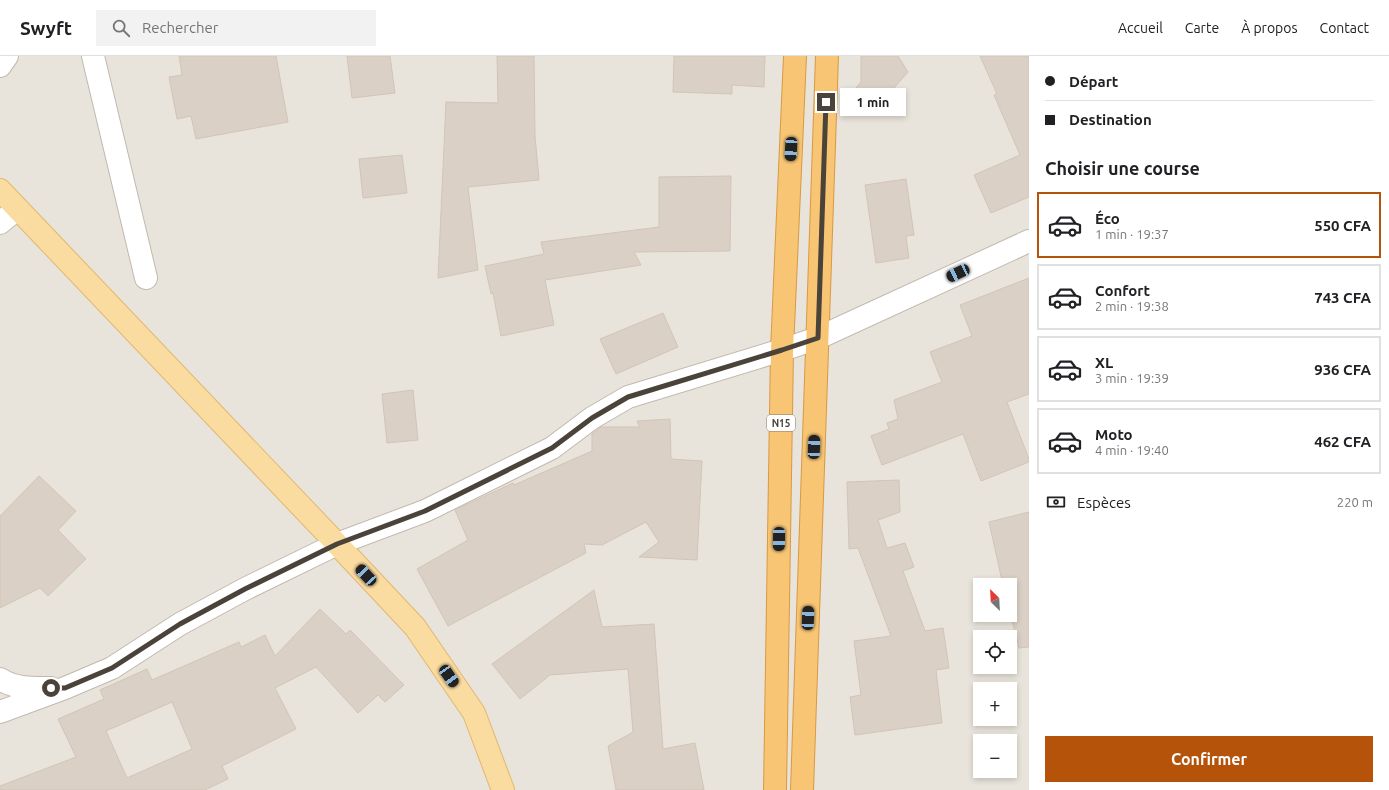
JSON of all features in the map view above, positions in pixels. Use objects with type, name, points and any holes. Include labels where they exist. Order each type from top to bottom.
[{"type":"highway","name":"N15","points":[[775,790],[782,350],[795,56]]},
{"type":"highway","points":[[802,790],[827,56]]},
{"type":"main road","points":[[0,190],[415,627],[474,713],[503,790]]},
{"type":"street","points":[[0,66],[7,56]]},
{"type":"street","points":[[93,56],[146,278]]},
{"type":"street","points":[[0,223],[17,209]]},
{"type":"street","points":[[0,712],[65,688],[112,668],[180,624],[245,589],[337,544],[425,511],[552,448],[592,418],[628,397],[818,338],[1029,241]]},
{"type":"street","points":[[0,679],[7,684],[24,688],[65,688]]},
{"type":"shaded area","points":[[0,56],[1029,56],[1029,790],[0,790]]},
{"type":"building","points":[[179,56],[276,56],[288,122],[196,139],[191,116],[177,119],[169,77],[182,75]]},
{"type":"building","points":[[347,56],[390,56],[395,93],[352,98]]},
{"type":"building","points":[[497,56],[534,56],[535,136],[539,180],[468,187],[478,270],[438,278],[446,102],[498,103]]},
{"type":"building","points":[[674,56],[765,56],[764,87],[732,85],[732,94],[673,92]]},
{"type":"building","points":[[861,56],[898,56],[908,72],[872,113],[850,95],[861,82]]},
{"type":"building","points":[[980,56],[1029,56],[1029,197],[991,213],[974,175],[1020,155],[994,95],[997,94]]},
{"type":"building","points":[[402,155],[407,193],[363,198],[359,159]]},
{"type":"building","points":[[731,176],[730,251],[634,252],[641,265],[545,280],[554,325],[501,336],[493,293],[491,294],[485,266],[544,254],[541,242],[659,227],[659,177]]},
{"type":"building","points":[[906,179],[914,235],[906,236],[909,258],[876,263],[865,185]]},
{"type":"building","points":[[1029,278],[1029,394],[1007,402],[1029,462],[981,481],[963,434],[882,465],[871,436],[889,429],[887,423],[898,419],[894,400],[942,382],[930,352],[972,336],[960,305]]},
{"type":"building","points":[[663,313],[678,347],[616,374],[600,339]]},
{"type":"building","points":[[413,390],[418,440],[387,443],[382,394]]},
{"type":"building","points":[[670,419],[671,459],[702,461],[697,560],[639,557],[659,542],[646,522],[602,545],[584,544],[586,553],[448,626],[417,569],[468,540],[455,510],[513,483],[514,485],[592,451],[592,434],[601,427],[640,427],[637,421]]},
{"type":"building","points":[[39,476],[76,511],[58,530],[86,559],[48,596],[40,588],[0,608],[0,516]]},
{"type":"building","points":[[899,480],[900,512],[878,520],[887,548],[905,543],[914,567],[903,571],[925,631],[943,628],[949,668],[936,670],[942,723],[855,735],[850,697],[861,695],[854,641],[891,636],[858,548],[849,549],[847,482]]},
{"type":"building","points":[[1029,512],[1029,647],[1019,648],[1017,630],[1014,630],[1012,622],[1017,622],[1017,578],[1001,578],[989,522]]},
{"type":"building","points":[[594,590],[602,627],[654,624],[663,749],[695,743],[704,790],[616,790],[608,746],[633,732],[628,669],[550,675],[520,699],[492,664]]},
{"type":"building","points":[[320,609],[346,634],[350,630],[404,685],[385,702],[378,695],[358,713],[316,667],[275,688],[296,729],[222,766],[228,779],[205,790],[0,790],[0,786],[76,757],[58,719],[104,699],[100,690],[147,669],[152,680],[239,642],[241,647],[265,635],[275,656]],"holes":[[[172,702],[192,749],[127,778],[106,731]]]},
{"type":"route","points":[[51,688],[65,688],[112,668],[180,624],[245,589],[337,544],[425,511],[552,448],[592,418],[628,397],[818,338],[826,102]]}]
